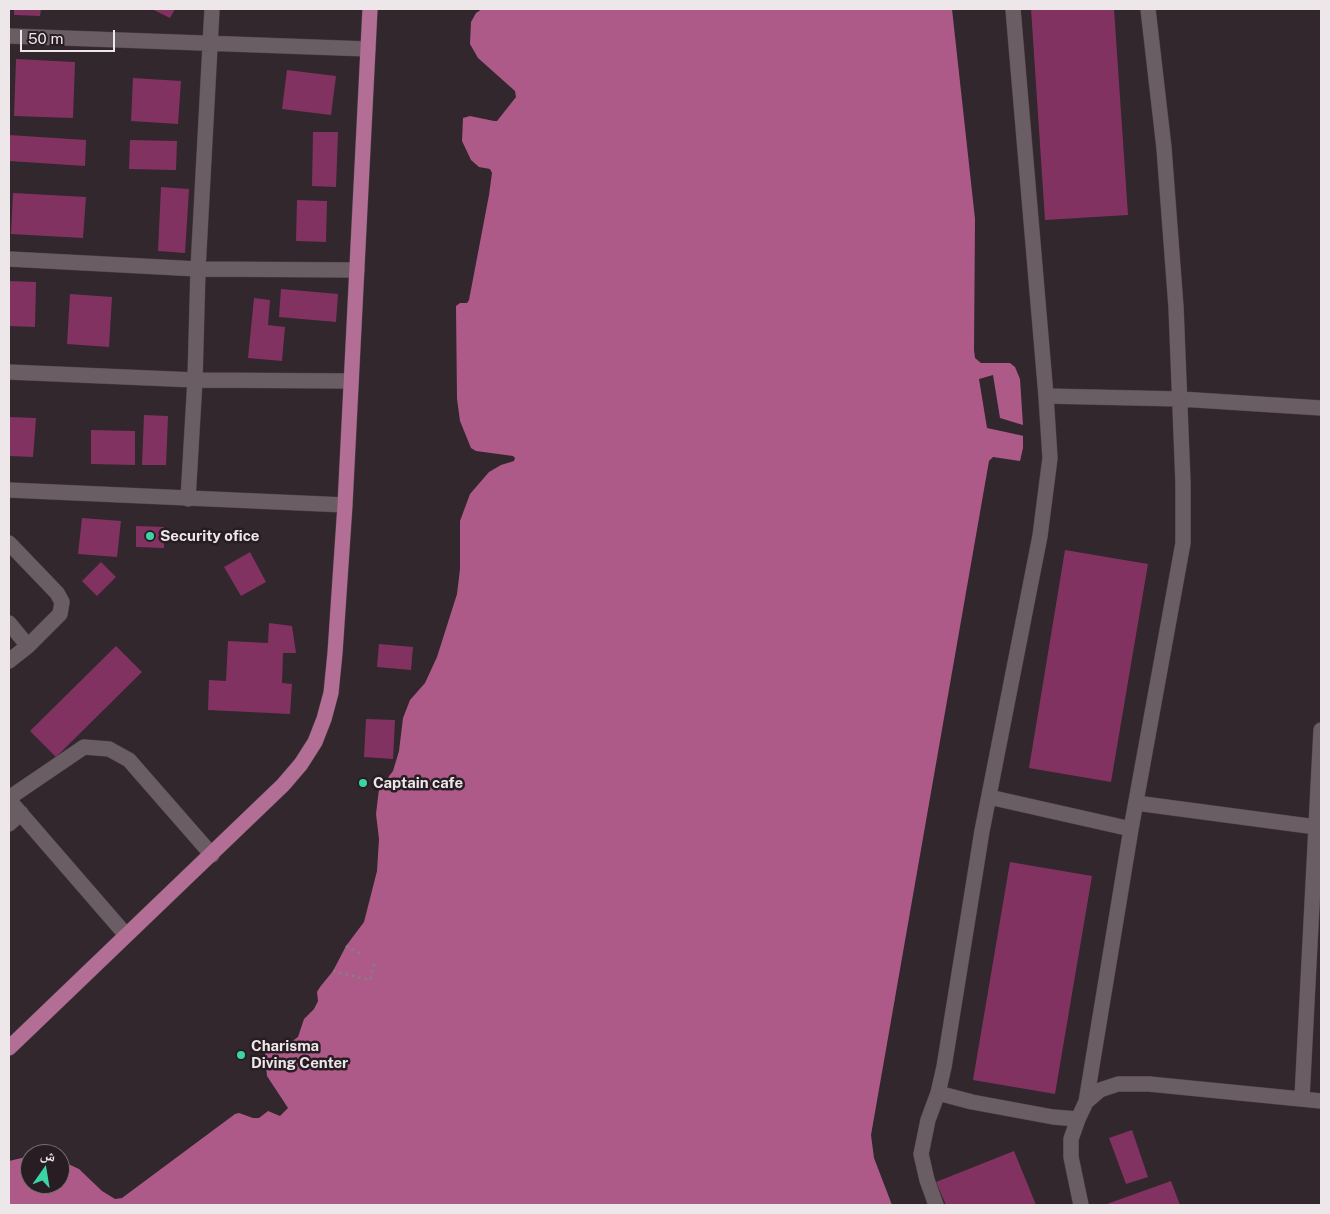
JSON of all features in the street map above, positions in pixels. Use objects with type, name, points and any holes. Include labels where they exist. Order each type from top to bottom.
[{"type":"main road","points":[[9,1048],[270,798],[301,764],[315,742],[324,719],[330,693],[335,653],[345,505],[370,9]]},
{"type":"street","points":[[188,499],[212,9]]},
{"type":"street","points":[[936,1205],[926,1180],[921,1154],[928,1120],[944,1067],[989,797],[1040,536],[1050,458],[1013,9]]},
{"type":"street","points":[[1081,1205],[1071,1156],[1071,1139],[1086,1102],[1131,829],[1184,544],[1176,307],[1164,148],[1148,9]]},
{"type":"street","points":[[9,36],[368,49]]},
{"type":"street","points":[[9,259],[198,269],[357,270]]},
{"type":"street","points":[[9,372],[195,380],[351,381]]},
{"type":"street","points":[[1046,396],[1180,399],[1321,408]]},
{"type":"street","points":[[9,490],[345,505]]},
{"type":"street","points":[[9,543],[57,593],[62,602],[60,614],[28,646],[9,661]]},
{"type":"street","points":[[9,623],[28,646]]},
{"type":"street","points":[[1302,1098],[1321,730]]},
{"type":"street","points":[[126,935],[9,799],[84,747],[109,749],[128,760],[212,855]]},
{"type":"street","points":[[989,797],[1131,829]]},
{"type":"street","points":[[1136,803],[1316,827]]},
{"type":"street","points":[[9,824],[21,813]]},
{"type":"street","points":[[1086,1102],[1100,1090],[1118,1084],[1149,1084],[1320,1100]]},
{"type":"street","points":[[938,1092],[972,1102],[1053,1117],[1078,1119]]},
{"type":"path","points":[[346,946],[363,955]]},
{"type":"path","points":[[333,971],[370,980],[375,962]]},
{"type":"shaded area","points":[[482,9],[952,9],[975,219],[975,358],[981,363],[1010,363],[1015,367],[1020,379],[1023,448],[1020,461],[993,457],[989,461],[871,1135],[874,1158],[892,1205],[9,1205],[9,1161],[20,1158],[20,1194],[70,1194],[70,1165],[79,1169],[102,1191],[115,1199],[122,1198],[235,1114],[239,1113],[259,1118],[268,1111],[280,1116],[288,1108],[267,1076],[265,1054],[273,1043],[286,1044],[298,1037],[304,1019],[314,1009],[318,1001],[317,992],[333,971],[346,946],[364,922],[377,871],[379,839],[376,814],[379,789],[393,771],[399,751],[403,718],[410,700],[425,683],[437,657],[457,594],[460,569],[460,521],[470,494],[489,472],[501,465],[514,461],[515,458],[513,456],[476,451],[471,448],[460,421],[457,399],[456,306],[460,303],[467,303],[469,300],[492,173],[490,169],[479,167],[471,160],[462,141],[463,118],[470,116],[497,121],[516,97],[515,91],[478,58],[470,44],[471,22],[476,13]]},
{"type":"pier","points":[[993,375],[1000,418],[1023,425],[1024,436],[987,428],[979,379]]},
{"type":"building","points":[[14,9],[41,9],[40,16],[14,15]]},
{"type":"building","points":[[152,9],[175,9],[170,18]]},
{"type":"building","points":[[1031,9],[1114,9],[1128,215],[1045,220]]},
{"type":"building","points":[[16,59],[75,62],[73,118],[14,116]]},
{"type":"building","points":[[287,70],[336,76],[331,115],[282,109]]},
{"type":"building","points":[[133,78],[181,81],[178,124],[131,121]]},
{"type":"building","points":[[313,132],[338,132],[336,187],[312,186]]},
{"type":"building","points":[[9,135],[86,140],[85,166],[9,161]]},
{"type":"building","points":[[130,140],[177,141],[176,170],[129,169]]},
{"type":"building","points":[[161,187],[189,189],[185,253],[158,251]]},
{"type":"building","points":[[13,193],[86,197],[83,238],[11,234]]},
{"type":"building","points":[[297,200],[327,201],[326,242],[296,241]]},
{"type":"building","points":[[9,281],[36,282],[35,327],[9,326]]},
{"type":"building","points":[[281,289],[338,294],[336,322],[279,317]]},
{"type":"building","points":[[70,294],[112,297],[109,347],[67,344]]},
{"type":"building","points":[[254,298],[270,300],[268,325],[285,327],[282,361],[248,358]]},
{"type":"building","points":[[144,415],[168,416],[166,465],[142,465]]},
{"type":"building","points":[[9,417],[36,418],[33,457],[9,456]]},
{"type":"building","points":[[91,430],[135,431],[135,465],[91,464]]},
{"type":"building","points":[[82,518],[121,521],[117,557],[78,554]]},
{"type":"building","points":[[136,526],[164,527],[164,548],[136,547]]},
{"type":"building","points":[[1065,550],[1148,564],[1111,782],[1029,768]]},
{"type":"building","points":[[250,552],[266,582],[241,596],[224,567]]},
{"type":"building","points":[[101,562],[116,577],[97,596],[82,581]]},
{"type":"building","points":[[269,623],[292,626],[296,653],[283,653],[282,683],[292,684],[290,714],[208,710],[209,680],[226,681],[228,641],[268,643]]},
{"type":"building","points":[[379,644],[413,647],[411,670],[377,667]]},
{"type":"building","points":[[116,646],[142,672],[56,757],[30,731]]},
{"type":"building","points":[[366,719],[395,720],[393,759],[364,757]]},
{"type":"building","points":[[1010,862],[1092,876],[1055,1094],[973,1080]]},
{"type":"building","points":[[1132,1130],[1148,1177],[1126,1184],[1109,1138]]},
{"type":"building","points":[[1014,1151],[1036,1205],[946,1205],[936,1182]]},
{"type":"building","points":[[1171,1181],[1180,1205],[1104,1205]]},
{"type":"place","name":"Security ofice","points":[[150,536]]},
{"type":"place","name":"Captain cafe","points":[[363,783]]},
{"type":"place","name":"Charisma Diving Center","points":[[241,1055]]}]
